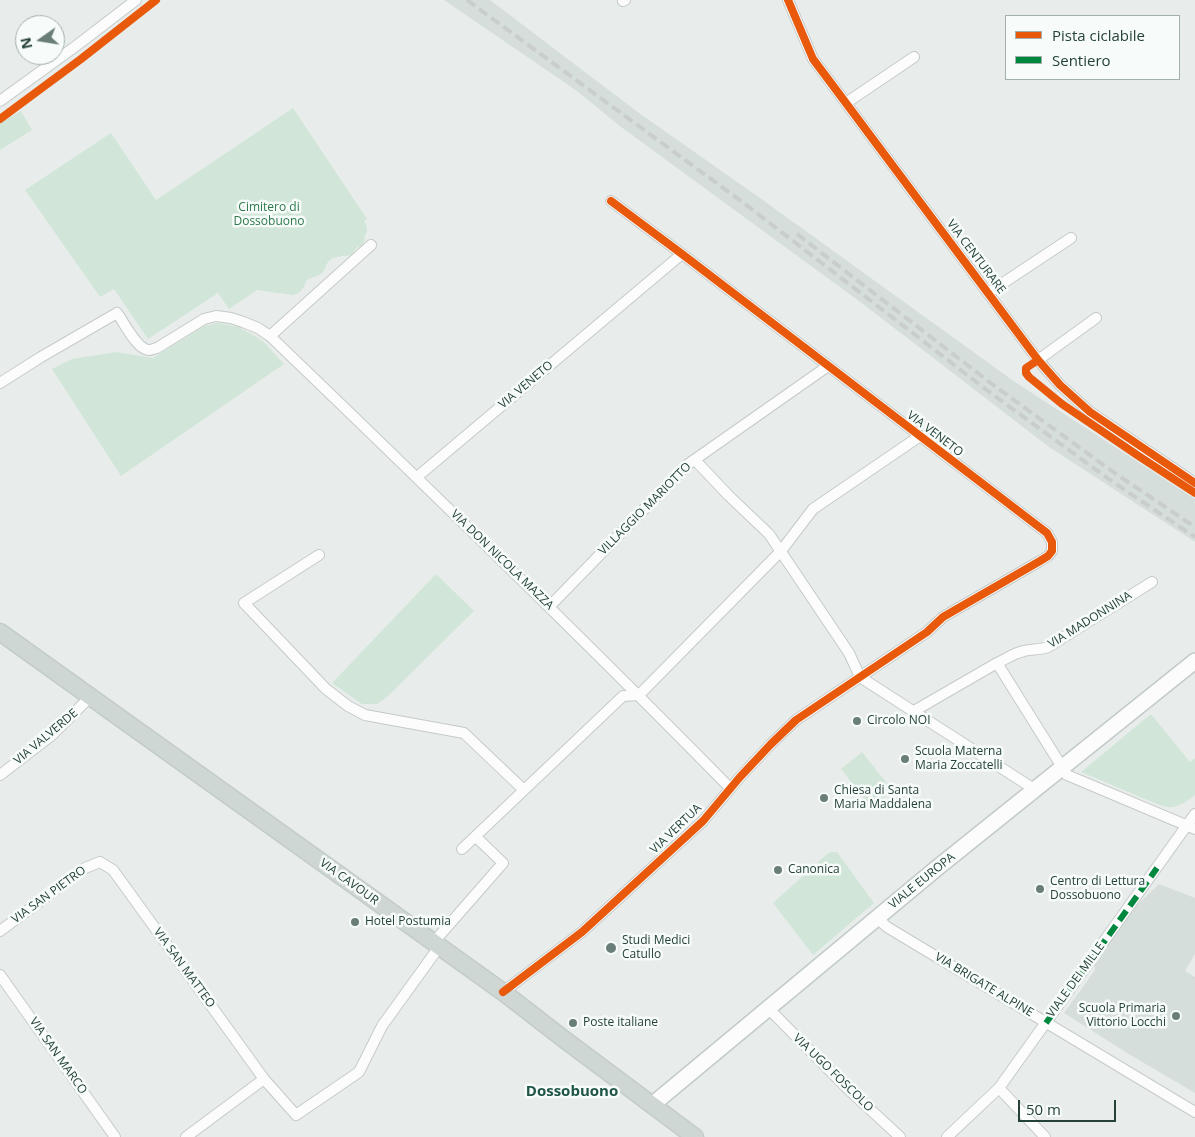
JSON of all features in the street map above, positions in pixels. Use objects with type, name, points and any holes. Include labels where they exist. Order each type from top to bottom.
[{"type":"main road","name":"VIA CAVOUR","points":[[0,632],[503,992],[695,1137]]},
{"type":"street","points":[[0,101],[136,0]]},
{"type":"street","name":"VIA CENTURARE","points":[[788,0],[813,59],[1038,360],[1060,385],[1090,412],[1195,483]]},
{"type":"street","points":[[846,103],[914,57]]},
{"type":"street","name":"VIA VENETO","points":[[611,201],[1047,533],[1052,542],[1052,551],[1048,556],[943,617],[927,632],[860,677]]},
{"type":"street","name":"VIA CENTURARE","points":[[988,293],[1071,238]]},
{"type":"street","points":[[270,336],[371,244]]},
{"type":"street","name":"VIA VENETO","points":[[417,477],[682,254]]},
{"type":"street","name":"VIA DON NICOLA MAZZA","points":[[0,383],[117,313],[137,343],[142,348],[149,350],[157,348],[204,319],[216,316],[231,318],[258,328],[270,336],[417,477],[639,695],[730,788]]},
{"type":"street","points":[[1038,360],[1096,318]]},
{"type":"street","points":[[695,460],[828,366]]},
{"type":"street","points":[[462,850],[623,696],[639,695],[781,551],[813,509],[920,436]]},
{"type":"street","name":"VILLAGGIO MARIOTTO","points":[[549,607],[687,465],[695,460],[769,534],[849,653],[860,677]]},
{"type":"street","points":[[320,555],[244,603],[326,689],[348,706],[364,715],[464,733],[524,790]]},
{"type":"street","name":"VIA MADONNINA","points":[[914,711],[1016,653],[1034,649],[1041,650],[1048,647],[1152,582]]},
{"type":"street","name":"VIALE EUROPA","points":[[652,1105],[1034,789],[1195,661]]},
{"type":"street","points":[[998,663],[1067,775],[1191,827]]},
{"type":"street","points":[[860,677],[1034,789]]},
{"type":"street","name":"VIA VERTUA","points":[[503,992],[582,932],[703,821],[730,788],[796,720],[860,677]]},
{"type":"street","name":"VIA VALVERDE","points":[[0,774],[52,735],[90,698]]},
{"type":"street","name":"VIALE DEI MILLE","points":[[947,1137],[999,1088],[1157,868],[1191,827],[1195,814]]},
{"type":"street","points":[[436,945],[503,863],[476,837]]},
{"type":"street","name":"VIA SAN MATTEO","points":[[100,862],[113,870],[264,1079],[296,1115],[359,1072],[382,1026],[436,945]]},
{"type":"street","name":"VIA SAN PIETRO","points":[[0,931],[85,868],[100,862]]},
{"type":"street","name":"VIA BRIGATE ALPINE","points":[[877,918],[887,928],[1195,1112]]},
{"type":"street","name":"VIA SAN MARCO","points":[[0,975],[115,1137]]},
{"type":"street","name":"VIA UGO FOSCOLO","points":[[768,1008],[847,1088],[900,1137]]},
{"type":"street","points":[[186,1137],[264,1079]]},
{"type":"street","points":[[999,1088],[1045,1137]]},
{"type":"shaded area","points":[[444,0],[490,0],[639,113],[1015,382],[1195,499],[1195,542],[1049,447],[863,304],[621,127],[577,91]]},
{"type":"shaded area","points":[[1159,884],[1195,898],[1195,954],[1185,971],[1195,977],[1195,1093],[1064,1013],[1095,970],[1094,964],[1136,906]]},
{"type":"green space","name":"Cimitero di Dossobuono","points":[[293,108],[367,219],[364,221],[367,229],[362,246],[357,247],[352,255],[330,260],[322,273],[307,280],[302,290],[293,295],[257,290],[229,309],[218,293],[148,339],[114,289],[100,297],[25,190],[111,133],[156,200]]},
{"type":"green space","points":[[21,111],[32,130],[0,150],[0,123]]},
{"type":"green space","points":[[218,323],[239,327],[263,341],[284,364],[121,476],[52,369],[72,359],[116,352],[153,358],[204,326]]},
{"type":"green space","points":[[436,574],[474,611],[387,697],[377,704],[362,704],[332,683]]},
{"type":"green space","points":[[1151,714],[1190,762],[1195,758],[1195,795],[1178,806],[1166,807],[1157,804],[1081,772]]},
{"type":"green space","points":[[862,752],[893,791],[872,808],[841,769]]},
{"type":"green space","points":[[831,852],[837,852],[874,903],[813,955],[773,903]]},
{"type":"railway","points":[[467,0],[745,204],[988,391],[1110,480],[1195,537]]},
{"type":"railway","points":[[797,234],[992,384],[1116,474],[1195,527]]},
{"type":"marked path","points":[[1046,1023],[1157,868]]},
{"type":"cycle path","points":[[0,119],[156,0]]},
{"type":"cycle path","points":[[788,0],[813,59],[1038,360],[1060,385],[1090,412],[1195,483]]},
{"type":"cycle path","points":[[503,992],[582,932],[703,821],[740,777],[796,720],[927,632],[943,617],[1040,561],[1052,551],[1052,542],[1047,533],[611,201]]},
{"type":"cycle path","points":[[1038,360],[1026,368],[1026,373],[1029,377],[1062,404],[1195,493]]},
{"type":"place","name":"Circolo NOI","points":[[857,721]]},
{"type":"place","name":"Scuola Materna Maria Zoccatelli","points":[[905,759]]},
{"type":"place","name":"Chiesa di Santa Maria Maddalena","points":[[824,798]]},
{"type":"place","name":"Canonica","points":[[778,870]]},
{"type":"place","name":"Centro di Lettura Dossobuono","points":[[1040,889]]},
{"type":"place","name":"Hotel Postumia","points":[[355,922]]},
{"type":"place","name":"Studi Medici Catullo","points":[[611,948]]},
{"type":"place","name":"Scuola Primaria Vittorio Locchi","points":[[1176,1016]]},
{"type":"place","name":"Poste italiane","points":[[573,1023]]},
{"type":"district","name":"Dossobuono","points":[[572,1092]]}]
